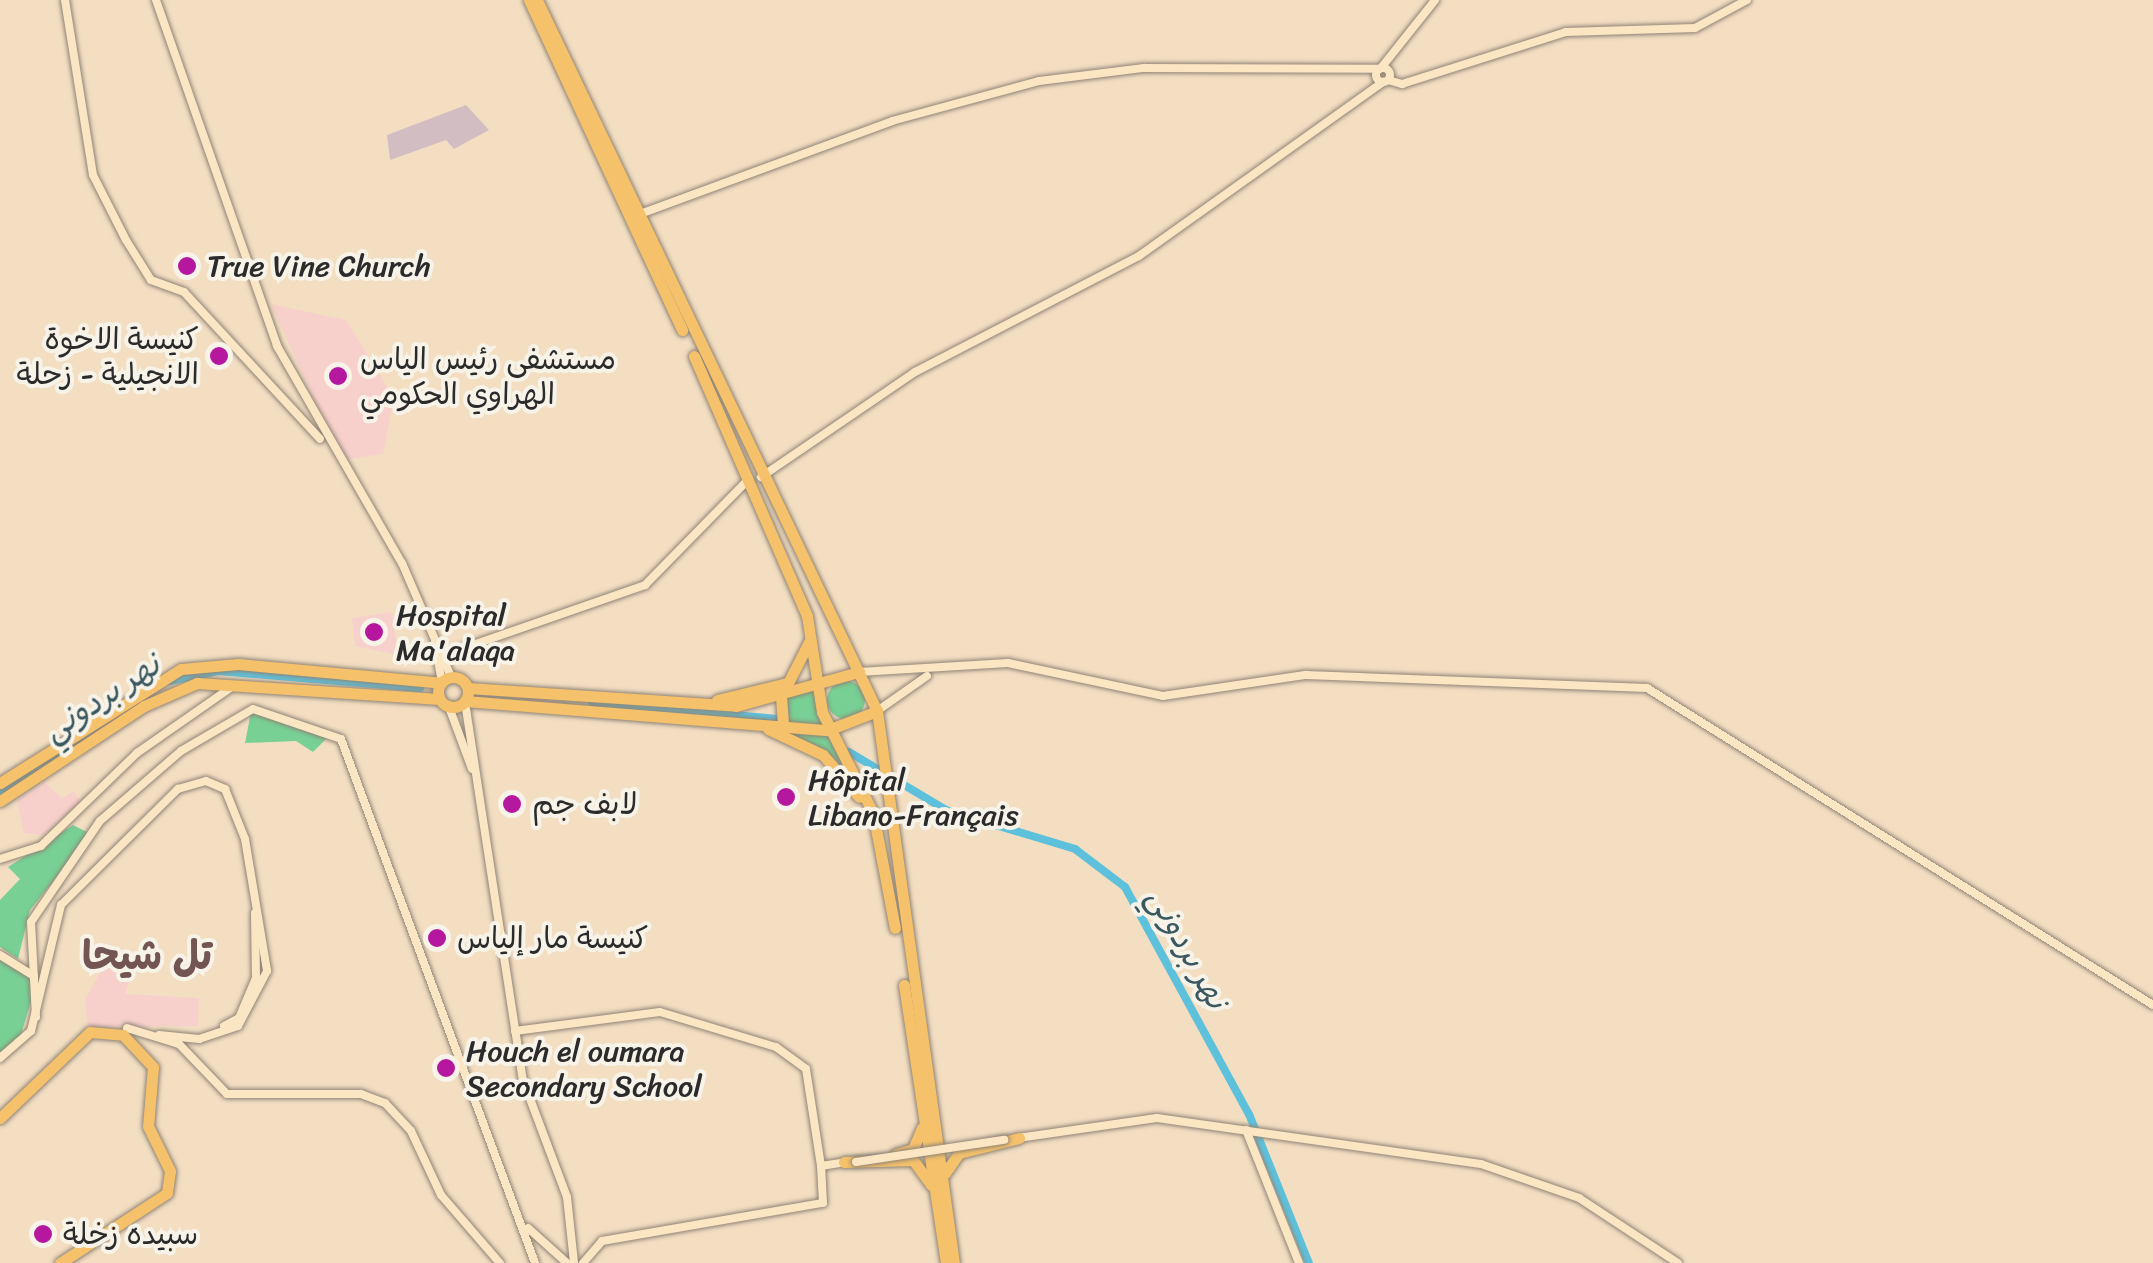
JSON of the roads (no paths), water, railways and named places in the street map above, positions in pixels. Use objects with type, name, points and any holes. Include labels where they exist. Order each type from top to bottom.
[{"type":"highway","points":[[528,0],[748,471],[762,477],[877,711],[954,1263]]},
{"type":"highway","points":[[537,0],[748,471],[754,495],[804,608],[828,730],[876,824],[946,1263]]},
{"type":"highway","points":[[754,495],[767,490]]},
{"type":"highway","points":[[690,703],[792,680],[808,654],[804,608]]},
{"type":"highway","points":[[0,801],[136,693],[181,669],[238,664],[441,681],[472,696],[828,730],[877,711]]},
{"type":"highway","points":[[0,782],[184,687],[234,681],[447,708],[472,696],[690,703],[781,696],[859,672]]},
{"type":"highway","points":[[441,681],[447,708]]},
{"type":"highway","points":[[136,693],[144,706]]},
{"type":"highway","points":[[781,696],[783,726]]},
{"type":"highway","points":[[750,724],[823,755],[876,824]]},
{"type":"highway","points":[[0,1118],[40,1088],[80,1038],[104,1030],[124,1037],[155,1073],[148,1126],[170,1187],[152,1209],[60,1263]]},
{"type":"highway","points":[[850,1162],[913,1149],[923,1110]]},
{"type":"highway","points":[[936,1130],[948,1145],[1019,1138]]},
{"type":"highway","points":[[943,1182],[955,1155],[1019,1138]]},
{"type":"highway","points":[[850,1162],[916,1161],[936,1198]]},
{"type":"street","points":[[65,0],[93,175],[126,240],[151,280],[184,292],[330,450]]},
{"type":"street","points":[[156,0],[260,303],[330,450],[394,550],[444,655],[441,681]]},
{"type":"street","points":[[762,477],[914,372],[1139,256],[1361,96],[1383,74],[1434,0]]},
{"type":"street","points":[[636,215],[1006,88],[1144,68],[1357,70],[1408,80],[1566,32],[1695,28],[1748,0]]},
{"type":"street","points":[[444,655],[646,586],[748,471]]},
{"type":"street","points":[[434,634],[441,681]]},
{"type":"street","points":[[859,672],[931,674],[1008,664],[1163,696],[1306,676],[1647,688],[2153,1004]]},
{"type":"street","points":[[877,711],[931,674]]},
{"type":"street","points":[[2,857],[41,846],[137,753],[234,681]]},
{"type":"street","points":[[447,708],[472,769],[526,1093],[567,1197],[570,1263]]},
{"type":"street","points":[[19,967],[35,910],[71,874],[94,827],[181,751],[253,709],[341,738],[528,1228],[535,1263]]},
{"type":"street","points":[[0,1058],[25,1043],[36,1017],[37,981],[61,905],[184,786],[225,789],[239,823],[268,948],[251,1006],[240,1021],[181,1036],[124,1037]]},
{"type":"street","points":[[28,942],[37,981]]},
{"type":"street","points":[[0,955],[37,981]]},
{"type":"street","points":[[19,967],[32,966]]},
{"type":"street","points":[[516,1031],[675,1013],[791,1054],[809,1078],[824,1203],[602,1241],[582,1263]]},
{"type":"street","points":[[159,1035],[183,1046],[220,1092],[385,1103],[411,1131],[441,1195],[500,1263]]},
{"type":"street","points":[[820,1166],[1140,1119],[1248,1131],[1513,1172],[1594,1206],[1678,1263]]},
{"type":"street","points":[[1248,1131],[1300,1263]]},
{"type":"street","points":[[528,1228],[570,1263]]},
{"type":"waterway","name":"نهر بردوني","points":[[170,681],[218,671],[420,688]]},
{"type":"waterway","name":"نهر بردوني","points":[[592,702],[780,719]]},
{"type":"waterway","name":"نهر بردوني","points":[[0,794],[96,729]]},
{"type":"waterway","name":"نهر بردوني","points":[[849,752],[946,810],[1075,849],[1125,887],[1249,1114],[1309,1263]]},
{"type":"place","name":"True Vine Church","points":[[187,266]]},
{"type":"place","name":"كنيسة الاخوة الانجيلية - زحلة","points":[[219,356]]},
{"type":"place","name":"مستشفى رئيس الياس الهراوي الحكومي","points":[[338,376]]},
{"type":"place","name":"Hospital Ma'alaqa","points":[[374,632]]},
{"type":"place","name":"Hôpital Libano-Français","points":[[786,797]]},
{"type":"place","name":"لابف جم","points":[[512,804]]},
{"type":"place","name":"كنيسة مار إلياس","points":[[437,938]]},
{"type":"place","name":"Houch el oumara Secondary School","points":[[446,1068]]},
{"type":"place","name":"سبيده زخلة","points":[[43,1234]]},
{"type":"district","name":"تل شيحا","points":[[147,956]]}]
